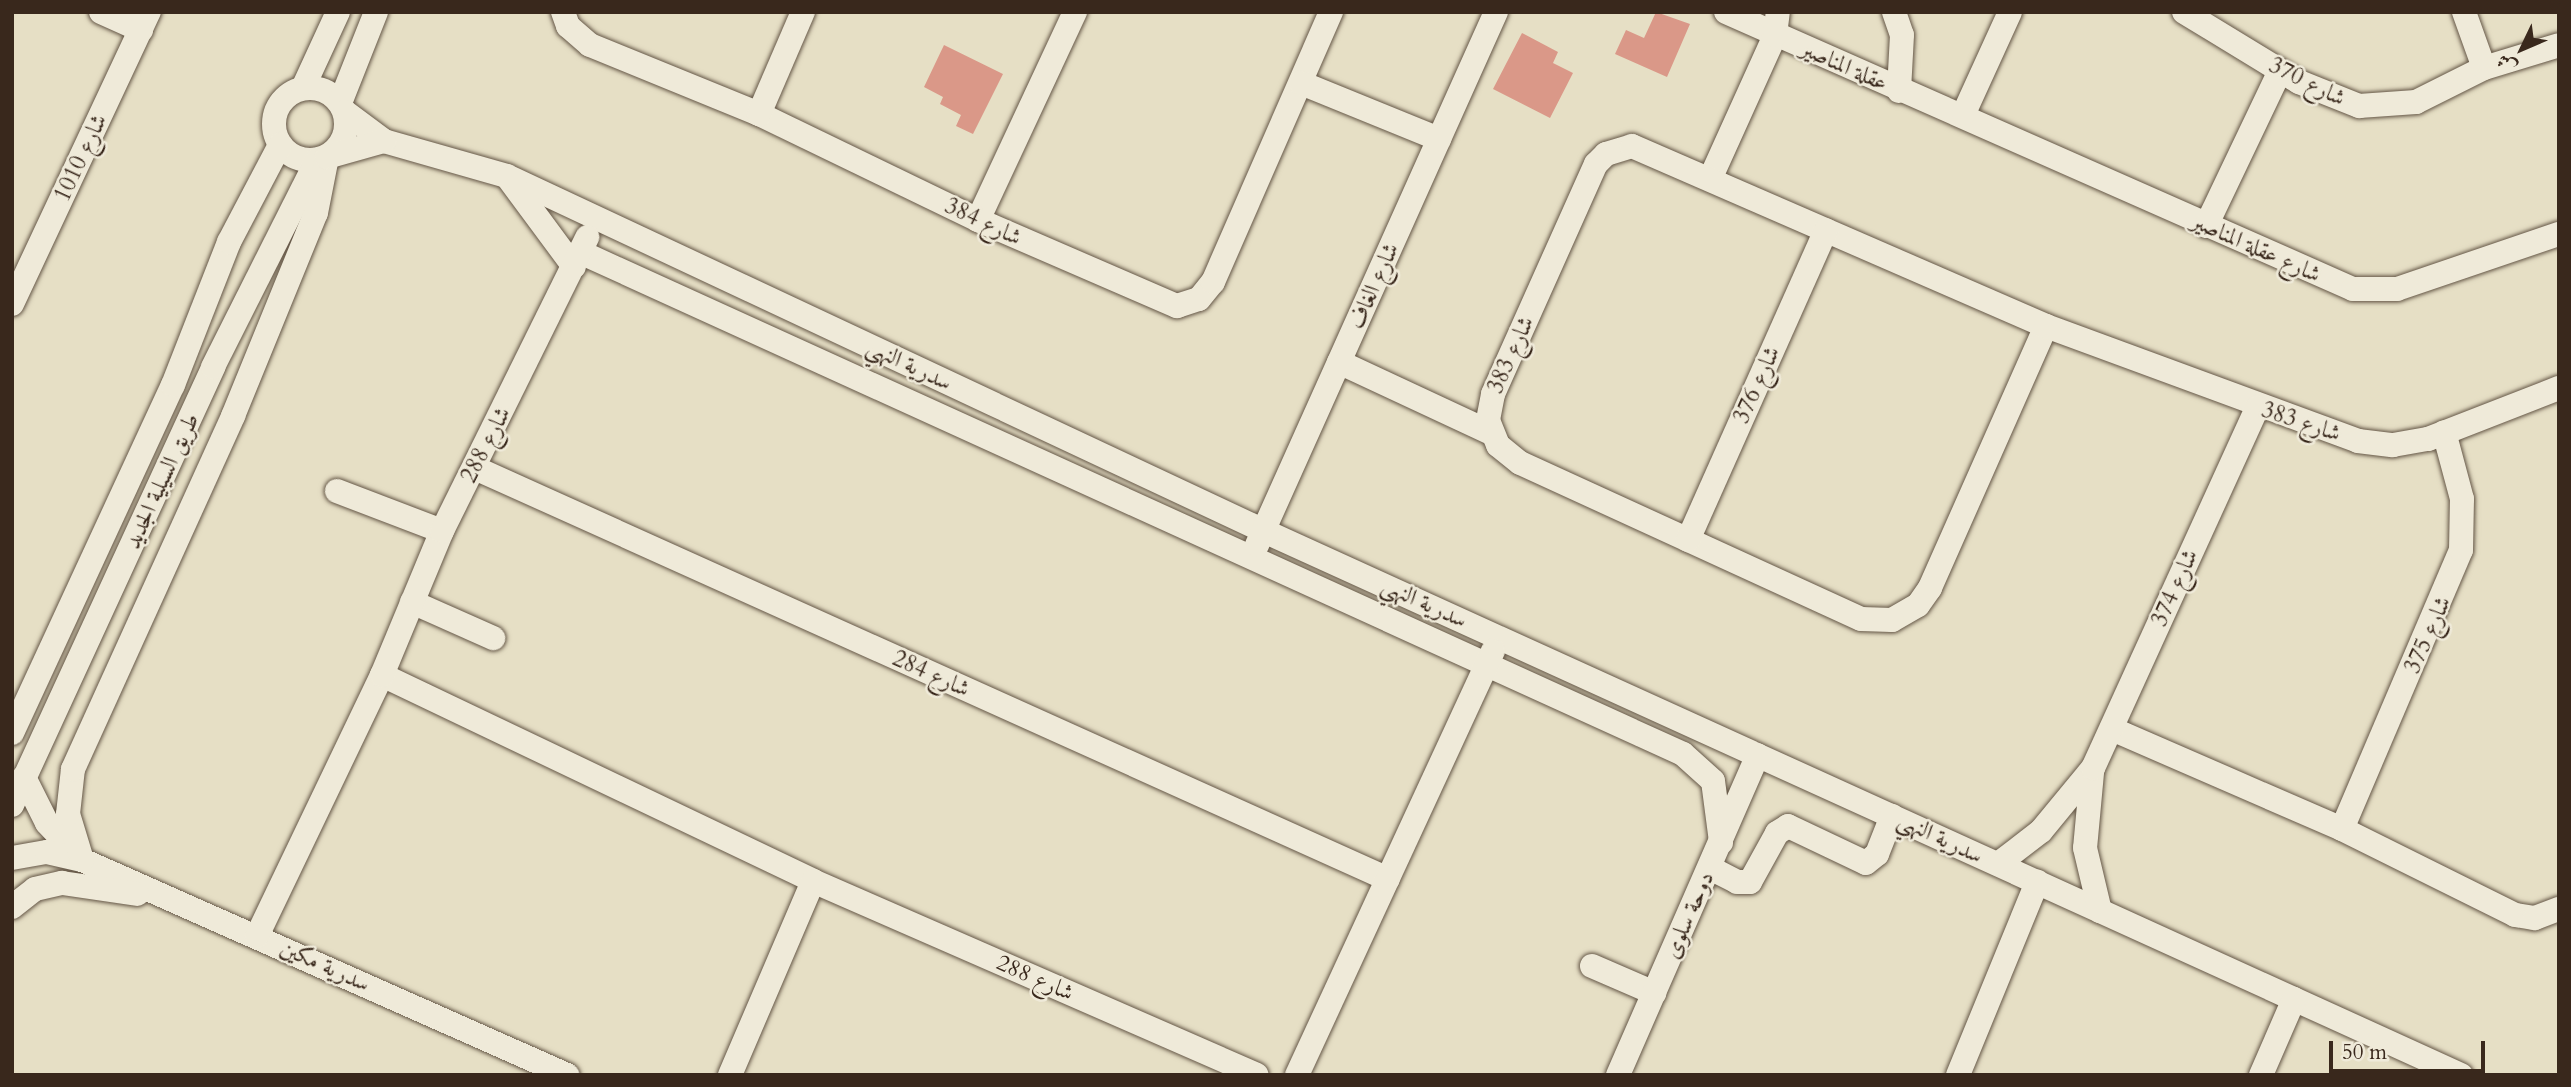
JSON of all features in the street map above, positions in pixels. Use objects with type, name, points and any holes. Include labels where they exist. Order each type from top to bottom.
[{"type":"street","points":[[102,12],[145,21]]},
{"type":"street","points":[[303,88],[338,12]]},
{"type":"street","name":"طريق السيلية الجديد","points":[[12,805],[213,367],[322,158],[346,133],[342,108],[376,12]]},
{"type":"street","name":"شارع 384","points":[[564,12],[568,26],[590,45],[759,114],[978,220],[1155,301],[1188,304],[1213,282],[1331,12]]},
{"type":"street","points":[[759,114],[803,12]]},
{"type":"street","points":[[978,220],[1075,12]]},
{"type":"street","name":"شارع الغاف","points":[[1250,560],[1496,12]]},
{"type":"street","name":"عقلة المناصير","points":[[1726,12],[1776,24],[1899,91],[1964,113]]},
{"type":"street","points":[[1894,12],[1902,35],[1899,91]]},
{"type":"street","points":[[1964,113],[2010,12]]},
{"type":"street","name":"شارع 370","points":[[2184,12],[2280,71],[2333,99],[2385,108],[2416,102],[2484,68],[2559,45]]},
{"type":"street","points":[[2464,12],[2484,68]]},
{"type":"street","name":"شارع 1010","points":[[12,303],[145,21]]},
{"type":"street","points":[[1711,177],[1776,24]]},
{"type":"street","points":[[2206,226],[2280,71]]},
{"type":"street","points":[[1301,83],[1440,139]]},
{"type":"street","points":[[342,108],[324,90],[303,88],[285,97],[275,115],[280,145],[296,158],[322,158],[384,141]]},
{"type":"street","name":"سدرية النهي","points":[[342,108],[384,141],[507,176],[1264,531],[2460,1075]]},
{"type":"street","name":"شارع عقلة المناصير","points":[[1964,113],[2206,226],[2343,286],[2373,293],[2559,234]]},
{"type":"street","name":"طريق السيلية الجديد","points":[[12,733],[173,385],[229,242],[280,145]]},
{"type":"street","name":"شارع 383","points":[[1491,433],[1493,394],[1596,164],[1606,154],[1632,146],[1711,177],[2046,326],[2257,408],[2375,444],[2411,443],[2559,388]]},
{"type":"street","points":[[82,860],[68,814],[73,769],[233,416],[316,213],[322,158]]},
{"type":"street","points":[[507,176],[577,260],[1695,761],[1717,794],[1721,842]]},
{"type":"street","name":"شارع 288","points":[[257,936],[382,675],[442,531],[596,218]]},
{"type":"street","name":"شارع 376","points":[[1688,540],[1826,230]]},
{"type":"street","points":[[1339,362],[1491,433],[1520,463],[1861,619],[1882,622],[1911,612],[1930,588],[2046,326]]},
{"type":"street","points":[[213,367],[233,416]]},
{"type":"street","name":"شارع 374","points":[[1998,864],[2041,831],[2093,768],[2257,408]]},
{"type":"street","points":[[181,440],[205,424],[233,416]]},
{"type":"street","name":"شارع 375","points":[[2342,829],[2461,550],[2462,499],[2444,432]]},
{"type":"street","name":"شارع 284","points":[[475,468],[1388,879]]},
{"type":"street","points":[[337,491],[442,531]]},
{"type":"street","points":[[412,602],[493,638]]},
{"type":"street","points":[[1297,1075],[1500,638]]},
{"type":"street","name":"شارع 288","points":[[382,675],[813,881],[1256,1075]]},
{"type":"street","points":[[2112,729],[2342,829],[2515,915],[2535,918],[2559,909]]},
{"type":"street","name":"دوحة سلوى","points":[[1618,1075],[1758,755]]},
{"type":"street","name":"شارع 374","points":[[2093,768],[2085,848],[2100,911]]},
{"type":"street","name":"سدرية مكين","points":[[24,778],[47,823],[82,860]]},
{"type":"street","points":[[1710,868],[1738,882],[1750,882],[1777,833],[1788,826],[1866,863],[1877,854],[1892,816]]},
{"type":"street","name":"سدرية مكين","points":[[12,859],[47,852],[82,860],[567,1075]]},
{"type":"street","points":[[730,1075],[813,881]]},
{"type":"street","points":[[12,907],[34,890],[62,883],[172,900]]},
{"type":"street","points":[[1958,1075],[2037,883]]},
{"type":"street","points":[[1592,966],[1654,993]]},
{"type":"street","points":[[2262,1075],[2294,999]]},
{"type":"building","points":[[1656,12],[1690,24],[1667,77],[1615,54],[1626,30],[1644,38]]},
{"type":"building","points":[[1522,33],[1558,52],[1553,63],[1573,73],[1550,118],[1493,89]]},
{"type":"building","points":[[944,45],[1003,74],[973,134],[956,126],[961,115],[940,104],[943,97],[924,87]]}]
